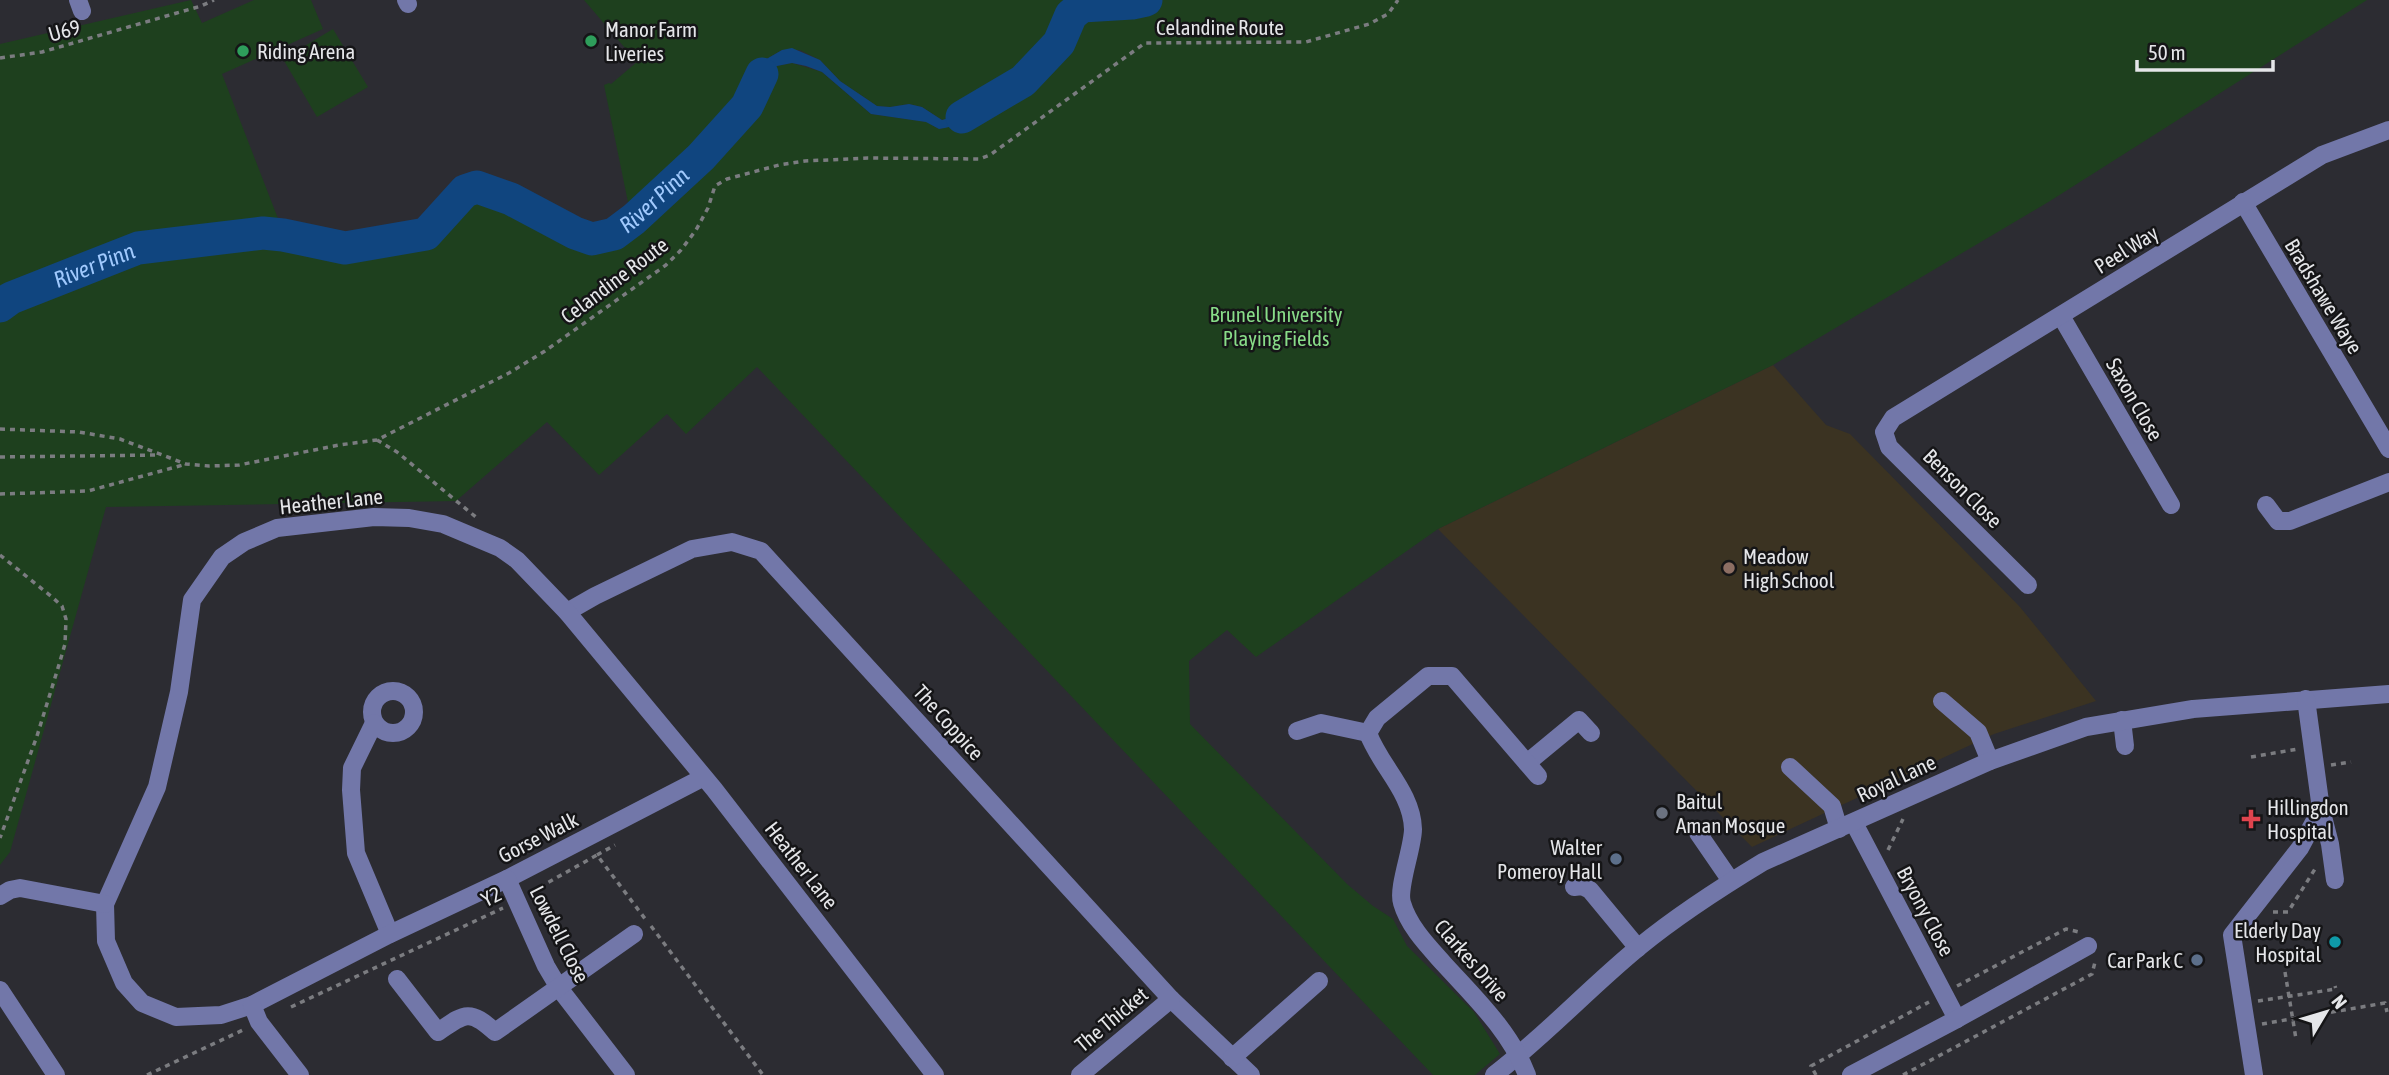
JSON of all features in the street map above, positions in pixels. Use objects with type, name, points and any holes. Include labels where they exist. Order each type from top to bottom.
[{"type":"street","name":"Peel Way","points":[[1893,418],[2322,155],[2389,130]]},
{"type":"street","name":"Bradshawe Waye","points":[[2243,202],[2389,449]]},
{"type":"street","name":"Saxon Close","points":[[2061,316],[2171,505]]},
{"type":"street","name":"Benson Close","points":[[1893,418],[1884,432],[1889,447],[2028,585]]},
{"type":"street","points":[[2266,505],[2278,521],[2290,521],[2389,482]]},
{"type":"street","name":"Heather Lane","points":[[186,1017],[164,1013],[142,1003],[124,983],[106,941],[105,904],[157,787],[179,692],[192,600],[222,556],[244,542],[277,528],[374,517],[409,518],[443,524],[500,548],[517,560],[567,612],[704,777],[934,1075]]},
{"type":"street","name":"The Coppice","points":[[567,612],[692,549],[732,542],[761,551],[1171,999],[1251,1075]]},
{"type":"street","points":[[1297,731],[1321,723],[1368,733],[1377,718],[1428,676],[1451,676],[1532,769],[1579,720],[1591,733]]},
{"type":"street","name":"Royal Lane","points":[[1494,1075],[1520,1055],[1638,948],[1731,881],[1763,862],[1990,761],[2086,727],[2122,720],[2193,709],[2389,694]]},
{"type":"street","points":[[2306,699],[2320,809],[2330,844],[2335,880]]},
{"type":"street","points":[[1942,701],[1978,732],[1990,761]]},
{"type":"street","points":[[2122,720],[2125,746]]},
{"type":"street","points":[[374,723],[352,768],[351,790],[356,853],[390,934]]},
{"type":"street","name":"Clarkes Drive","points":[[1368,733],[1373,747],[1404,793],[1413,829],[1401,901],[1419,937],[1503,1030],[1520,1055],[1527,1075]]},
{"type":"street","name":"Bryony Close","points":[[1790,766],[1832,806],[1879,871],[1957,1019]]},
{"type":"street","name":"Gorse Walk","points":[[186,1017],[221,1015],[251,1004],[507,879],[704,777]]},
{"type":"street","points":[[2253,1075],[2232,936],[2300,848],[2320,809]]},
{"type":"street","points":[[1698,833],[1731,881]]},
{"type":"street","name":"Lowdell Close","points":[[507,879],[559,988],[626,1075]]},
{"type":"street","points":[[1574,887],[1582,886],[1590,890],[1638,948]]},
{"type":"street","points":[[0,897],[10,890],[20,888],[105,904]]},
{"type":"street","points":[[397,979],[438,1032],[464,1015],[472,1015],[481,1019],[495,1032],[634,934]]},
{"type":"street","points":[[1851,1075],[2088,946]]},
{"type":"street","points":[[1232,1058],[1319,981]]},
{"type":"street","points":[[0,990],[56,1075]]},
{"type":"street","name":"The Thicket","points":[[1080,1075],[1171,999]]},
{"type":"street","points":[[251,1004],[259,1022],[300,1075]]},
{"type":"path","name":"U69","points":[[0,58],[42,52],[214,0]]},
{"type":"path","name":"Celandine Route","points":[[0,429],[79,432],[120,439],[186,464],[209,466],[240,465],[377,440],[509,373],[545,351],[666,265],[690,239],[708,208],[711,191],[720,182],[779,164],[805,161],[868,158],[979,159],[990,155],[1145,43],[1306,42],[1369,24],[1388,13],[1398,0]]},
{"type":"path","points":[[377,440],[397,452],[456,501]]},
{"type":"path","points":[[0,457],[159,455]]},
{"type":"path","points":[[0,494],[88,491],[186,464]]},
{"type":"path","points":[[0,555],[52,597],[61,606],[66,619],[65,644],[58,668],[0,838]]},
{"type":"path","points":[[2251,757],[2312,746]]},
{"type":"path","points":[[1879,871],[1905,815]]},
{"type":"path","points":[[2250,913],[2288,912],[2330,844]]},
{"type":"path","name":"Y2","points":[[147,1075],[517,900],[597,855],[763,1075]]},
{"type":"path","points":[[2285,972],[2296,1039]]},
{"type":"path","points":[[2255,1002],[2336,989],[2335,986]]},
{"type":"path","points":[[2246,1027],[2385,1003],[2387,1012]]},
{"type":"shaded area","name":"Meadow High School","points":[[1773,365],[1826,425],[1850,434],[2020,607],[2096,701],[1994,734],[1752,847],[1438,529]]},
{"type":"green space","name":"Brunel University Playing Fields","points":[[191,0],[202,23],[254,0],[311,0],[323,29],[222,74],[284,234],[347,242],[423,230],[457,189],[478,181],[593,232],[614,227],[630,212],[604,85],[611,84],[637,62],[584,0],[2367,0],[2050,201],[1773,365],[1438,529],[1256,657],[1227,630],[1189,661],[1190,724],[1347,884],[1393,919],[1407,946],[1474,1012],[1500,1054],[1475,1075],[1433,1075],[757,367],[686,434],[667,414],[599,475],[547,422],[456,501],[106,507],[10,852],[0,865],[0,44]],"holes":[[[782,50],[800,50],[820,60],[840,81],[877,106],[909,104],[922,107],[942,120],[963,114],[975,104],[973,121],[939,129],[927,122],[871,114],[822,72],[792,63],[768,71],[739,113],[763,61]]]},
{"type":"green space","name":"Riding Arena","points":[[333,29],[368,87],[317,117],[283,59]]},
{"type":"water","points":[[792,48],[820,60],[840,81],[877,106],[909,104],[922,107],[942,120],[963,114],[975,104],[999,95],[974,119],[939,129],[926,122],[871,114],[822,72],[792,63],[768,71],[756,105],[738,114],[763,61],[782,50]]},
{"type":"waterway","name":"River Pinn","points":[[962,117],[1023,81],[1059,43],[1071,15],[1082,6],[1146,0]]},
{"type":"waterway","name":"River Pinn","points":[[0,306],[11,298],[138,248],[263,233],[345,248],[426,234],[465,191],[477,187],[511,199],[575,233],[592,239],[614,234],[701,157],[747,106],[762,74]]},
{"type":"place","name":"Manor Farm Liveries","points":[[591,41]]},
{"type":"place","name":"Riding Arena","points":[[243,51]]},
{"type":"place","name":"Meadow High School","points":[[1729,568]]},
{"type":"place","name":"Baitul Aman Mosque","points":[[1662,813]]},
{"type":"place","name":"Hillingdon Hospital","points":[[2251,819]]},
{"type":"place","name":"Walter Pomeroy Hall","points":[[1616,859]]},
{"type":"place","name":"Elderly Day Hospital","points":[[2335,942]]},
{"type":"place","name":"Car Park C","points":[[2197,960]]}]
